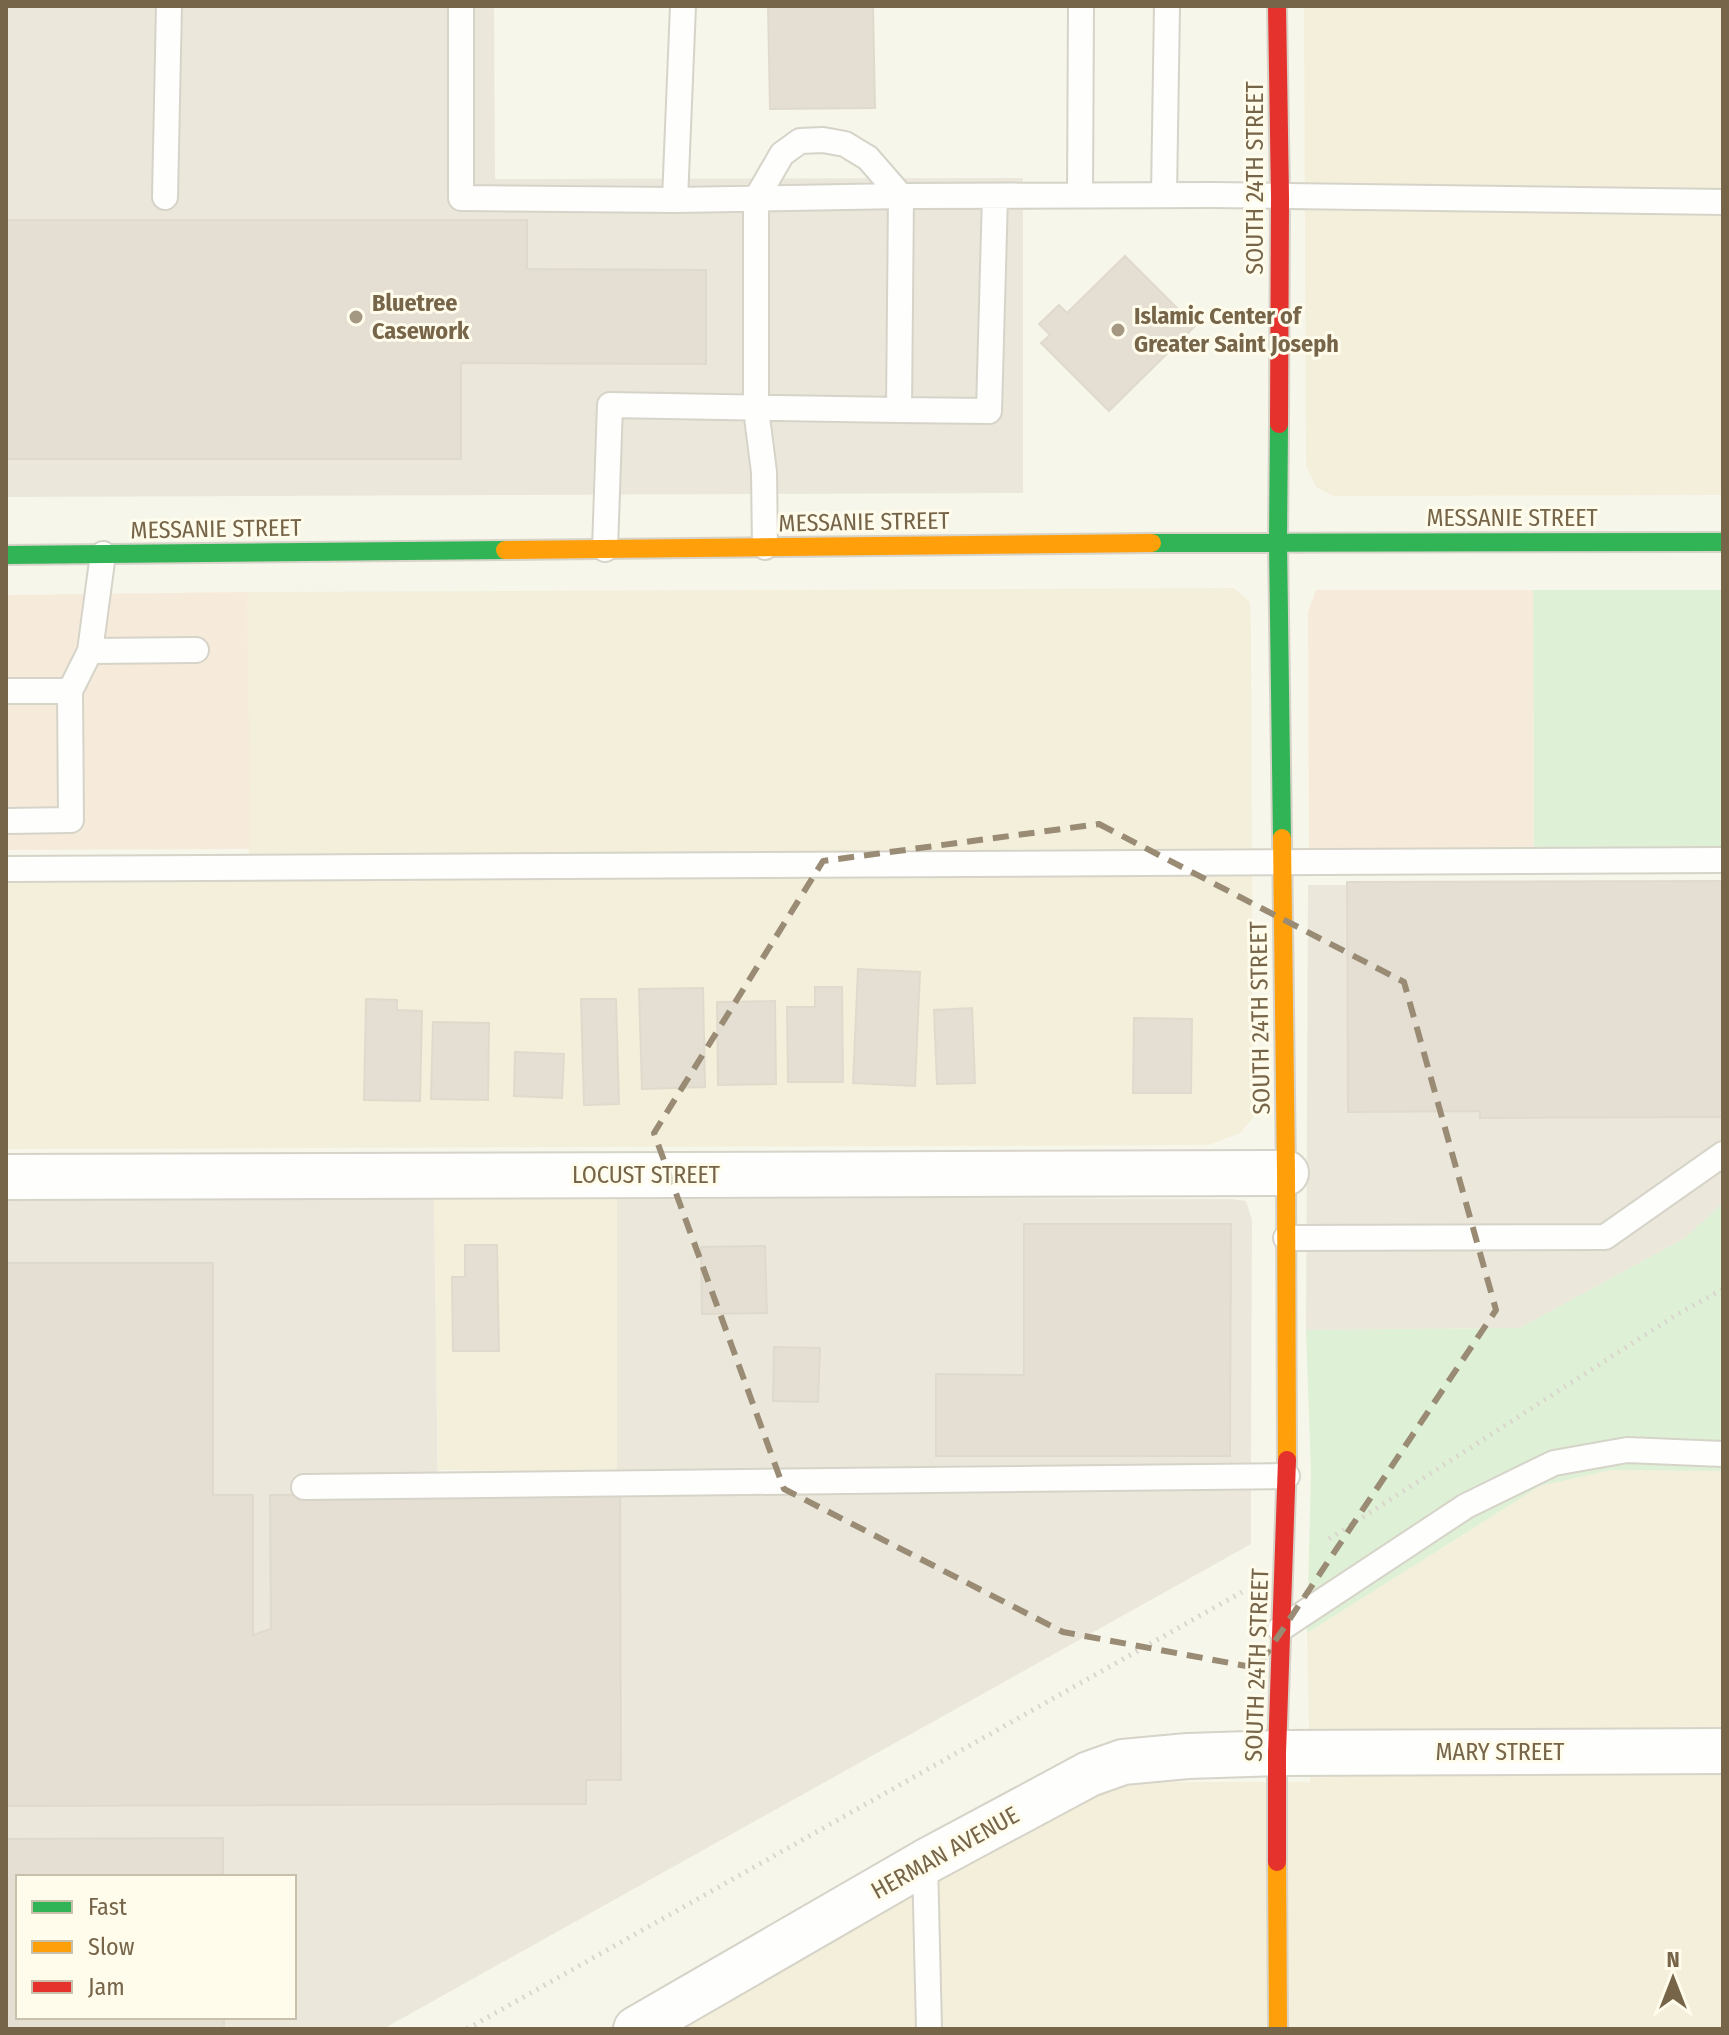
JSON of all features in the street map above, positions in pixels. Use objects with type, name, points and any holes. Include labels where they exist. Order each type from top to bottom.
[{"type":"street","name":"SOUTH 24TH STREET","points":[[1277,6],[1280,197],[1278,542],[1287,1476],[1277,1753],[1278,2029]]},
{"type":"street","name":"MESSANIE STREET","points":[[6,555],[1278,542],[1723,542]]},
{"type":"street","name":"LOCUST STREET","points":[[6,1177],[1286,1173]]},
{"type":"street","name":"MARY STREET","points":[[1277,1753],[1723,1751]]},
{"type":"street","name":"HERMAN AVENUE","points":[[636,2029],[925,1862],[1089,1774],[1123,1762],[1201,1755],[1277,1753]]},
{"type":"lane","points":[[165,197],[169,6]]},
{"type":"lane","points":[[461,6],[461,198],[675,200],[1164,195],[1723,202]]},
{"type":"lane","points":[[675,200],[683,6]]},
{"type":"lane","points":[[1080,195],[1081,6]]},
{"type":"lane","points":[[1164,195],[1167,6]]},
{"type":"lane","points":[[765,547],[764,472],[756,409],[756,199],[782,154],[800,141],[823,140],[845,144],[868,158],[901,196],[899,410]]},
{"type":"lane","points":[[605,549],[610,405],[989,411],[995,196]]},
{"type":"lane","points":[[6,821],[71,820],[70,691],[90,651],[103,554]]},
{"type":"lane","points":[[90,651],[196,650]]},
{"type":"lane","points":[[6,691],[70,691]]},
{"type":"lane","points":[[6,869],[1723,860]]},
{"type":"lane","points":[[1286,1238],[1605,1237],[1723,1154]]},
{"type":"lane","points":[[1280,1629],[1466,1506],[1554,1463],[1627,1450],[1723,1454]]},
{"type":"lane","points":[[304,1487],[1287,1476]]},
{"type":"lane","points":[[925,1862],[929,2029]]},
{"type":"path","points":[[467,2029],[1284,1568],[1676,1315],[1723,1289]]},
{"type":"highlighted area","points":[[1099,824],[1404,982],[1496,1310],[1257,1668],[1063,1632],[784,1489],[654,1133],[823,861]]},
{"type":"shaded area","points":[[6,6],[494,6],[495,179],[1023,178],[1023,493],[6,497]]},
{"type":"shaded area","points":[[1304,6],[1723,6],[1723,495],[1333,496],[1316,487],[1306,466]]},
{"type":"shaded area","points":[[1234,588],[1250,602],[1251,629],[1253,1118],[1240,1133],[1209,1145],[6,1149],[6,883],[249,881],[247,592]]},
{"type":"shaded area","points":[[1316,590],[1533,590],[1534,860],[1309,861],[1308,612]]},
{"type":"shaded area","points":[[247,592],[251,849],[6,850],[6,595]]},
{"type":"shaded area","points":[[1308,885],[1723,885],[1723,1203],[1685,1238],[1520,1328],[1306,1330]]},
{"type":"shaded area","points":[[6,1197],[434,1199],[438,1494],[1251,1486],[1251,1544],[383,2029],[6,2029]]},
{"type":"shaded area","points":[[617,1197],[617,1472],[438,1470],[434,1199]]},
{"type":"shaded area","points":[[617,1197],[1246,1201],[1252,1220],[1251,1465],[617,1472]]},
{"type":"shaded area","points":[[1611,1470],[1723,1471],[1723,2029],[669,2029],[1076,1798],[1114,1787],[1169,1782],[1310,1782],[1307,1633],[1540,1486]]},
{"type":"green space","points":[[1533,590],[1723,590],[1723,859],[1534,860]]},
{"type":"green space","points":[[1723,1203],[1723,1471],[1611,1470],[1540,1486],[1307,1633],[1311,1473],[1306,1330],[1520,1328],[1685,1238]]},
{"type":"building","points":[[768,6],[873,6],[875,108],[770,109]]},
{"type":"building","name":"Bluetree Casework","points":[[6,220],[527,220],[527,269],[706,270],[706,364],[461,363],[461,459],[6,459]]},
{"type":"building","name":"Islamic Center of Greater Saint Joseph","points":[[1125,256],[1195,326],[1109,411],[1041,343],[1050,335],[1039,324],[1059,305],[1067,313]]},
{"type":"building","points":[[1723,881],[1723,1117],[1480,1118],[1480,1111],[1348,1112],[1347,882]]},
{"type":"building","points":[[858,969],[920,972],[915,1086],[853,1083]]},
{"type":"building","points":[[815,987],[842,987],[843,1082],[788,1082],[787,1007],[815,1007]]},
{"type":"building","points":[[703,988],[705,1087],[642,1089],[639,989]]},
{"type":"building","points":[[366,999],[397,1000],[397,1010],[422,1011],[420,1101],[364,1100]]},
{"type":"building","points":[[581,999],[616,999],[619,1104],[584,1105]]},
{"type":"building","points":[[775,1001],[776,1084],[718,1085],[717,1002]]},
{"type":"building","points":[[972,1008],[975,1083],[937,1084],[934,1010]]},
{"type":"building","points":[[1134,1018],[1192,1019],[1191,1093],[1133,1093]]},
{"type":"building","points":[[433,1022],[489,1023],[488,1100],[431,1099]]},
{"type":"building","points":[[515,1052],[564,1054],[562,1098],[514,1096]]},
{"type":"building","points":[[1024,1224],[1231,1224],[1230,1456],[936,1456],[936,1374],[1024,1375]]},
{"type":"building","points":[[465,1245],[497,1245],[499,1351],[453,1351],[452,1277],[465,1277]]},
{"type":"building","points":[[765,1246],[767,1313],[702,1314],[701,1247]]},
{"type":"building","points":[[6,1263],[213,1263],[213,1495],[253,1495],[253,1635],[271,1629],[270,1495],[620,1494],[621,1780],[586,1780],[586,1804],[6,1806]]},
{"type":"building","points":[[774,1347],[820,1348],[818,1402],[773,1401]]},
{"type":"building","points":[[223,1838],[223,1875],[16,1875],[16,2019],[224,2019],[224,2029],[6,2029],[6,1839]]},
{"type":"traffic: fast","points":[[1279,424],[1282,838]]},
{"type":"traffic: fast","points":[[1152,543],[1723,542]]},
{"type":"traffic: fast","points":[[6,555],[505,550]]},
{"type":"traffic: slow","points":[[505,550],[1152,543]]},
{"type":"traffic: slow","points":[[1282,838],[1287,1460]]},
{"type":"traffic: slow","points":[[1277,1862],[1278,2029]]},
{"type":"traffic: jam","points":[[1277,6],[1279,424]]},
{"type":"traffic: jam","points":[[1277,1862],[1277,1753],[1287,1460]]},
{"type":"place","name":"Bluetree Casework","points":[[356,317]]},
{"type":"place","name":"Islamic Center of Greater Saint Joseph","points":[[1118,330]]}]
